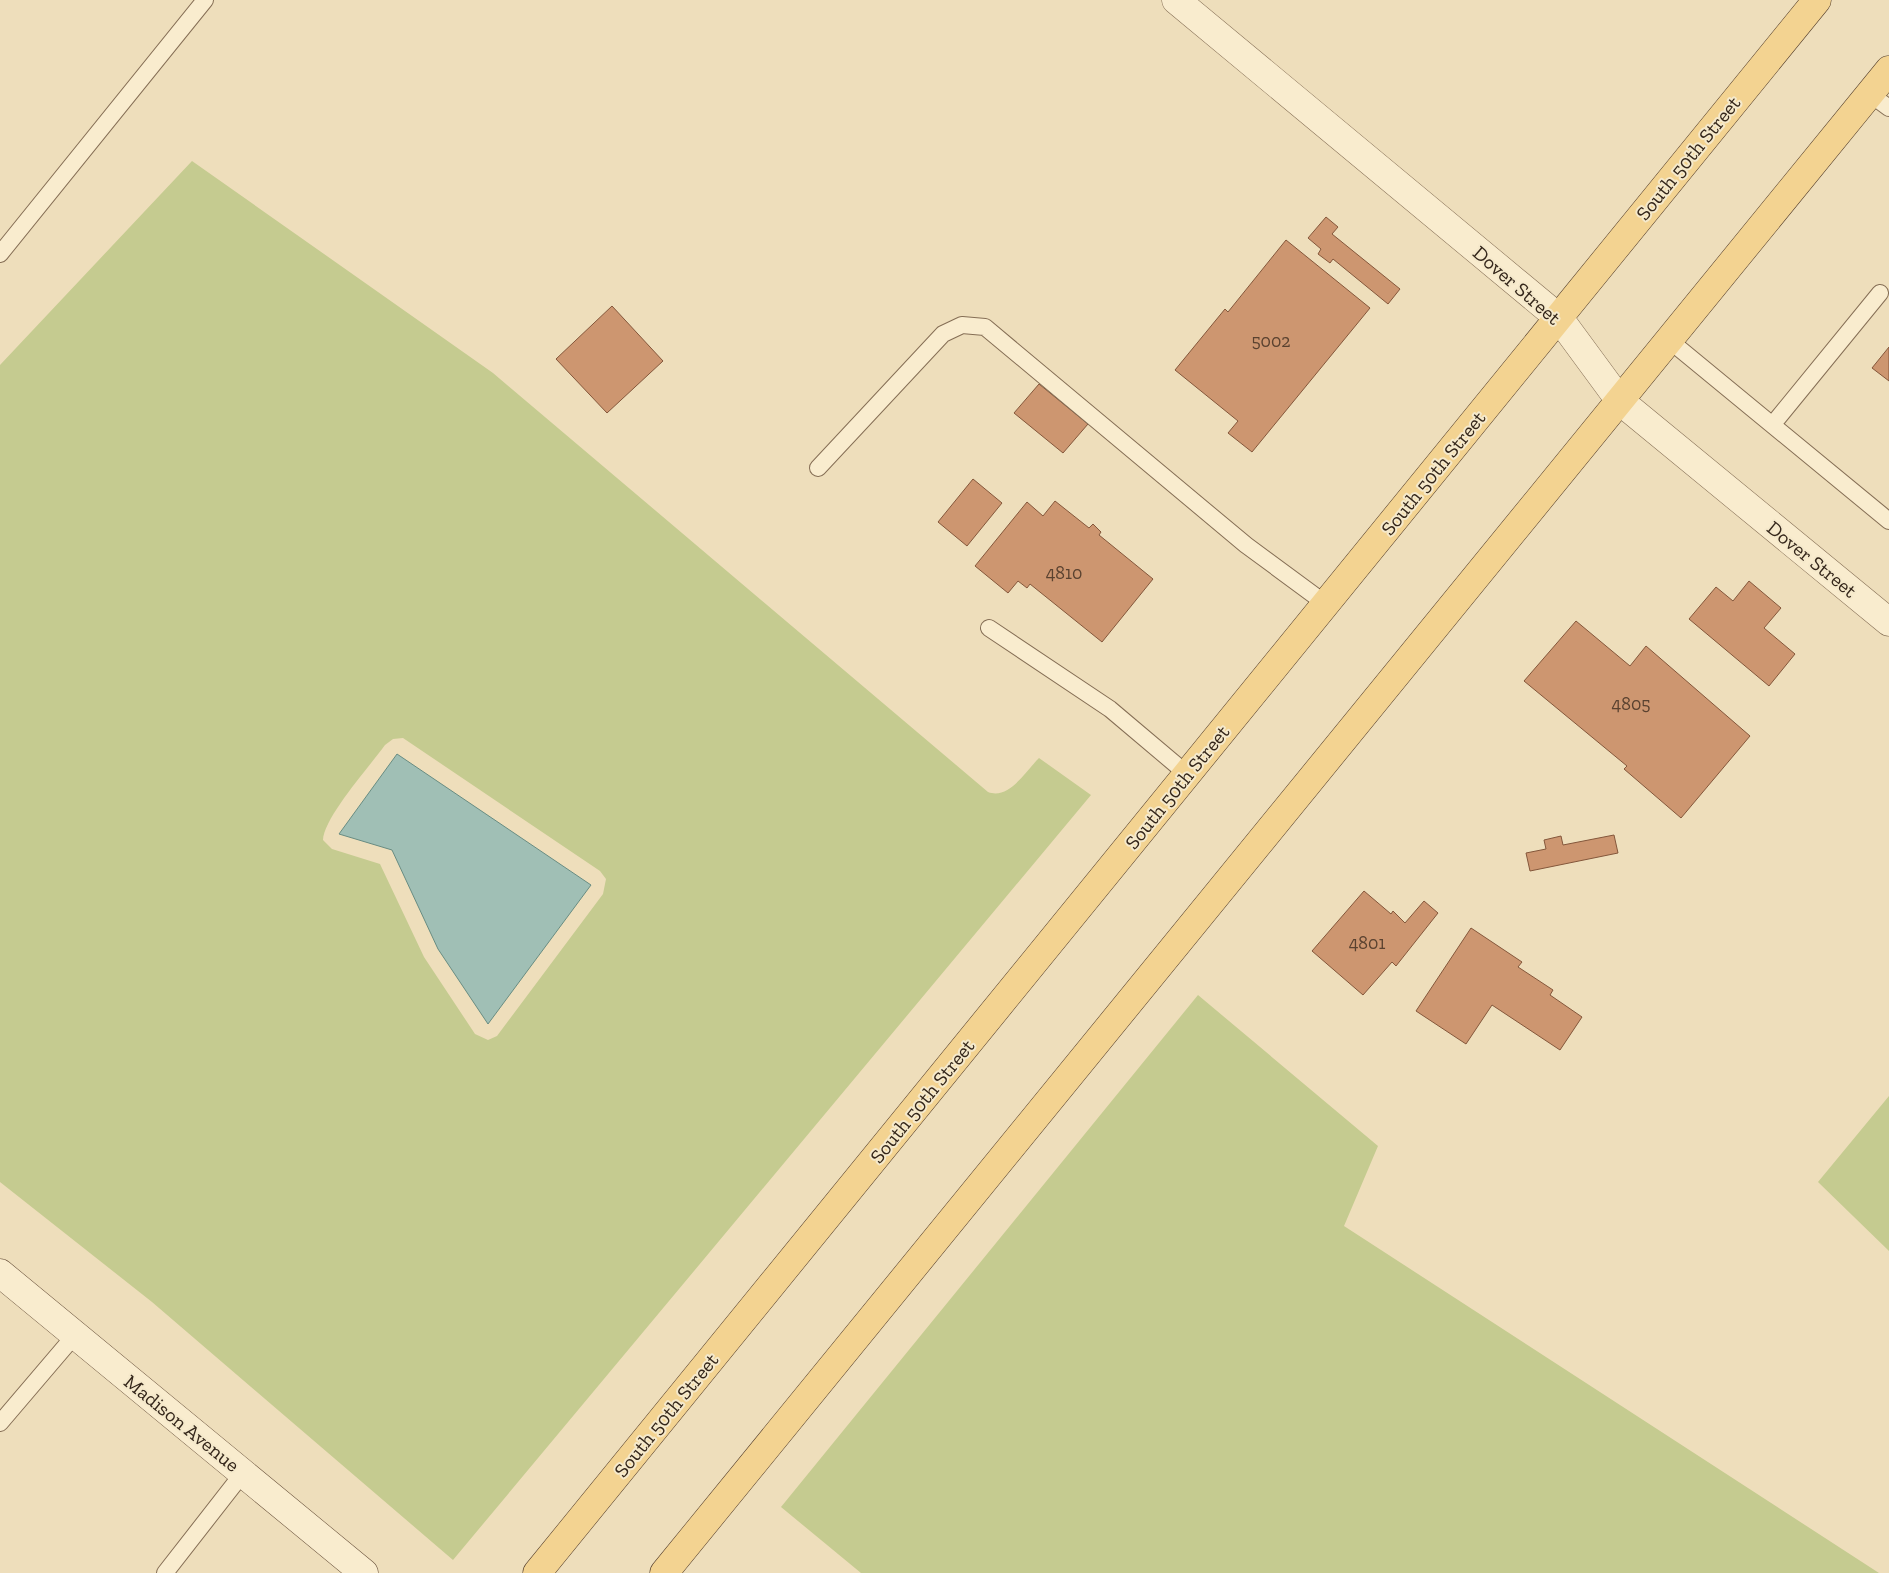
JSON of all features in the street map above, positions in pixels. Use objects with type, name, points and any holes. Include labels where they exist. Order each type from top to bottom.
[{"type":"main road","name":"South 50th Street","points":[[537,1573],[1817,0]]},
{"type":"main road","points":[[664,1573],[1669,340],[1880,101],[1889,70]]},
{"type":"street","name":"Dover Street","points":[[1176,0],[1559,318],[1620,401],[1889,622]]},
{"type":"street","name":"Madison Avenue","points":[[0,1273],[364,1573]]},
{"type":"lane","points":[[0,254],[205,0]]},
{"type":"lane","points":[[1773,424],[1880,293]]},
{"type":"lane","points":[[818,468],[943,334],[962,325],[985,327],[1246,545],[1326,604]]},
{"type":"lane","points":[[1669,340],[1889,521]]},
{"type":"lane","points":[[989,628],[1110,709],[1188,774]]},
{"type":"lane","points":[[0,1423],[75,1335]]},
{"type":"lane","points":[[165,1573],[243,1473]]},
{"type":"green space","points":[[192,161],[493,373],[988,792],[1003,792],[1010,788],[1039,758],[1091,795],[453,1560],[152,1302],[0,1182],[0,365]],"holes":[[[403,738],[600,871],[606,879],[603,894],[497,1036],[488,1040],[475,1034],[424,957],[380,864],[332,849],[323,840],[325,830],[339,805],[385,745],[393,739]]]},
{"type":"green space","points":[[1198,995],[1378,1146],[1344,1226],[1879,1573],[861,1573],[781,1507]]},
{"type":"green space","points":[[1889,1096],[1889,1251],[1818,1182]]},
{"type":"water","points":[[397,754],[591,885],[488,1024],[438,949],[392,850],[339,834]]},
{"type":"building","points":[[1326,217],[1338,227],[1332,234],[1400,289],[1388,304],[1333,259],[1330,263],[1318,254],[1321,249],[1308,238]]},
{"type":"building","points":[[1286,240],[1370,308],[1252,452],[1228,433],[1238,421],[1175,370],[1225,309],[1228,312]]},
{"type":"building","points":[[612,306],[663,361],[607,413],[556,359]]},
{"type":"building","points":[[1889,347],[1889,381],[1872,368]]},
{"type":"building","points":[[1039,384],[1088,424],[1063,453],[1014,413]]},
{"type":"building","points":[[973,479],[1002,503],[967,546],[938,522]]},
{"type":"building","points":[[1055,501],[1089,528],[1093,524],[1101,532],[1099,535],[1153,579],[1102,642],[1030,584],[1027,588],[1018,581],[1008,593],[975,566],[1027,502],[1043,516]]},
{"type":"building","points":[[1749,581],[1781,608],[1764,628],[1795,654],[1769,686],[1689,619],[1716,587],[1733,601]]},
{"type":"building","points":[[1576,621],[1630,666],[1646,646],[1750,736],[1681,818],[1624,769],[1627,766],[1524,681]]},
{"type":"building","points":[[1614,835],[1618,853],[1530,871],[1526,853],[1546,849],[1544,840],[1561,836],[1563,845]]},
{"type":"building","points":[[1364,891],[1391,914],[1393,911],[1405,923],[1424,901],[1438,913],[1396,966],[1392,962],[1363,995],[1312,951]]},
{"type":"building","points":[[1471,928],[1522,962],[1518,967],[1553,990],[1550,995],[1582,1017],[1560,1050],[1492,1005],[1466,1044],[1416,1011]]}]
